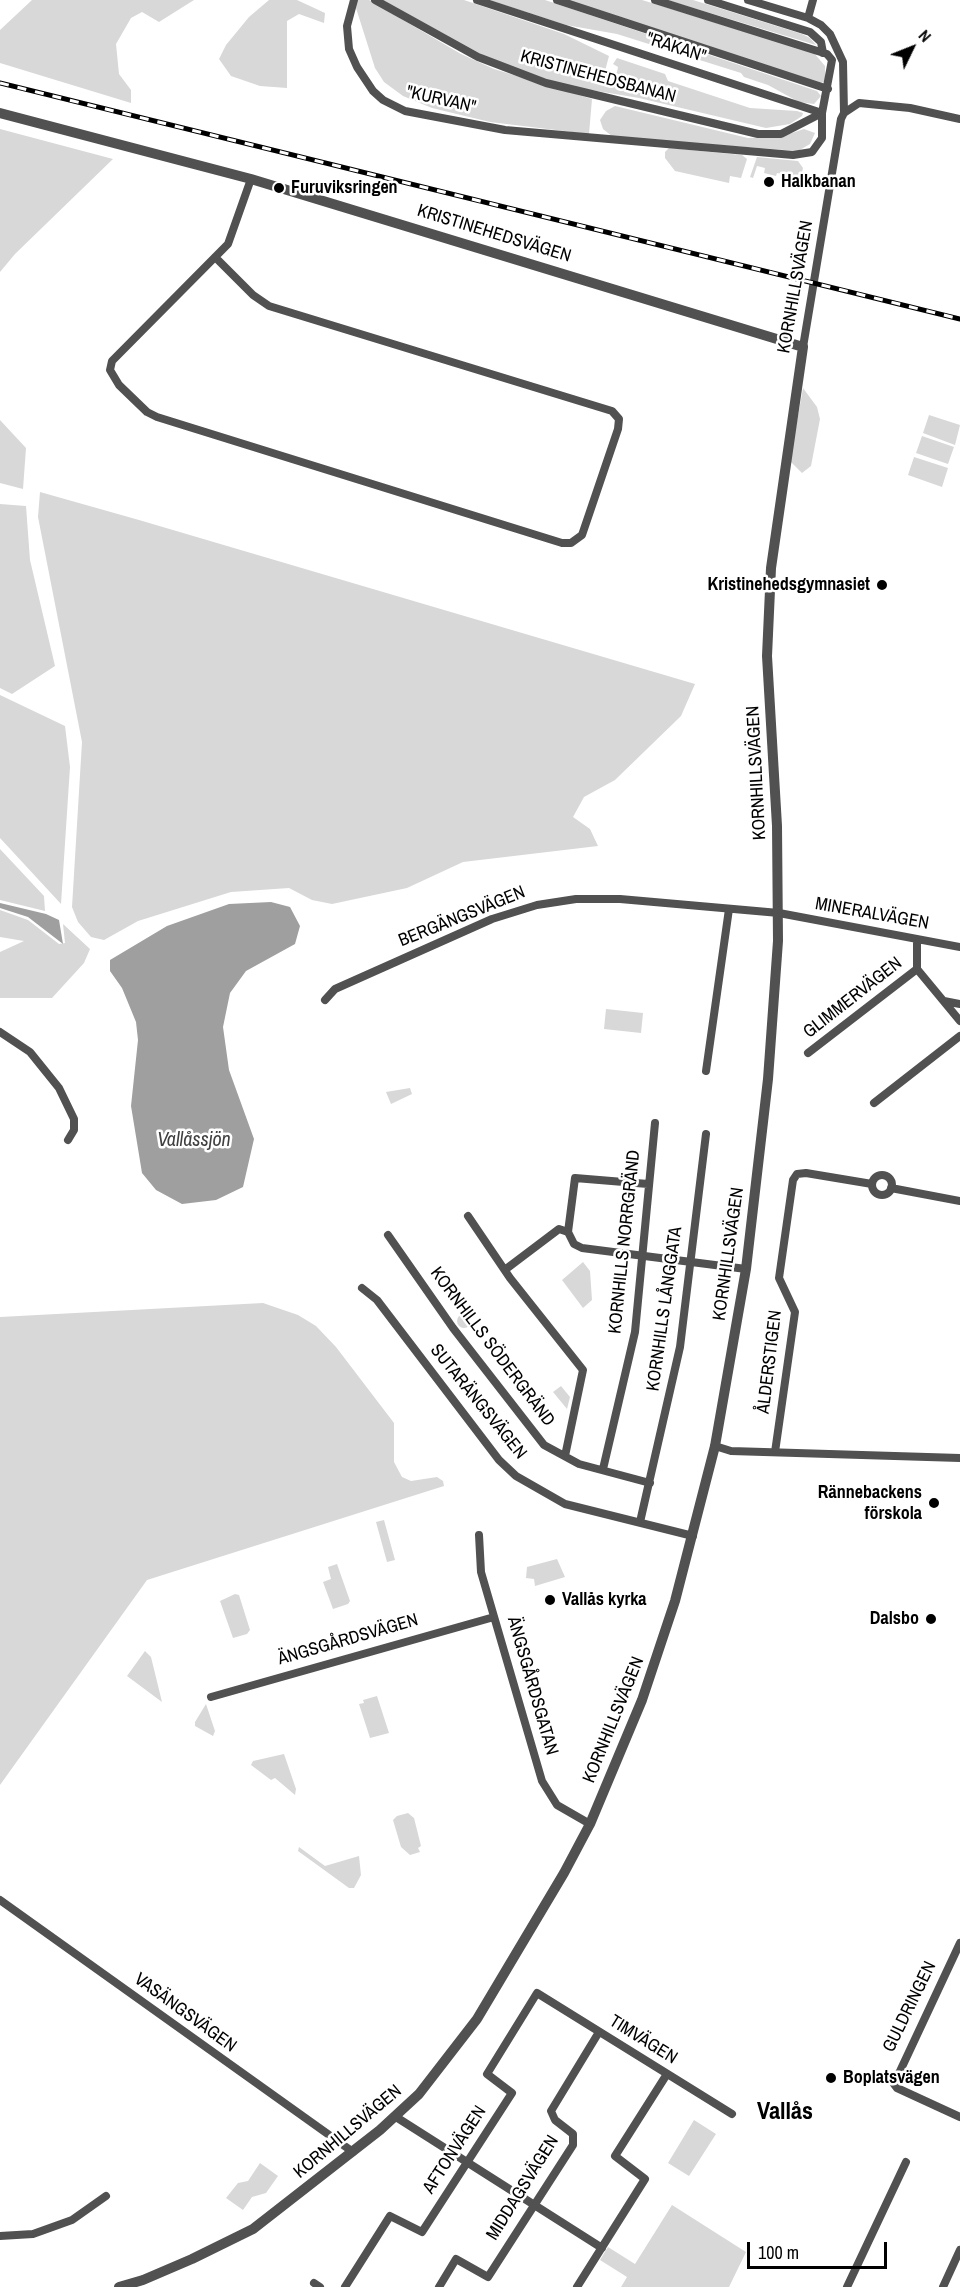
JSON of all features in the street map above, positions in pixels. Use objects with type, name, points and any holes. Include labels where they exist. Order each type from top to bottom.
[{"type":"street","name":"\"KURVAN\"","points":[[354,0],[347,26],[349,49],[364,80],[383,100],[405,111],[531,133],[804,154],[812,152],[822,138],[822,113]]},
{"type":"street","name":"KRISTINEHEDSBANAN","points":[[375,0],[478,57],[546,83],[758,134],[781,134],[822,113]]},
{"type":"street","name":"\"RAKAN\"","points":[[477,0],[822,113]]},
{"type":"street","points":[[557,0],[828,89]]},
{"type":"street","points":[[655,0],[826,55],[841,57]]},
{"type":"street","points":[[708,0],[810,32],[821,42],[826,55],[832,60],[822,113]]},
{"type":"street","points":[[748,0],[808,18],[821,25],[830,34],[841,57]]},
{"type":"street","points":[[808,18],[813,0]]},
{"type":"street","name":"KORNHILLSVÄGEN","points":[[119,2287],[143,2280],[192,2259],[253,2229],[353,2152],[396,2117],[419,2094],[477,2019],[564,1873],[590,1824],[642,1700],[675,1601],[715,1446],[746,1269],[768,1079],[779,913],[768,656],[771,568],[803,347],[841,118],[844,113],[841,57]]},
{"type":"street","points":[[844,113],[859,103],[910,108],[960,119]]},
{"type":"street","name":"KRISTINEHEDSVÄGEN","points":[[0,113],[252,179],[803,347]]},
{"type":"street","points":[[215,257],[253,295],[269,306],[612,411],[619,419],[618,429],[582,535],[571,543],[562,543],[168,421],[147,412],[114,378],[110,364],[232,238],[252,179]]},
{"type":"street","name":"BERGÄNGSVÄGEN","points":[[325,1000],[335,989],[492,919],[537,905],[576,899],[620,899],[779,913]]},
{"type":"street","points":[[706,1071],[729,909]]},
{"type":"street","name":"MINERALVÄGEN","points":[[779,913],[960,947]]},
{"type":"street","points":[[917,939],[917,969],[960,1021]]},
{"type":"street","name":"GLIMMERVÄGEN","points":[[808,1053],[917,969]]},
{"type":"street","points":[[944,1001],[960,1004]]},
{"type":"street","points":[[0,1032],[30,1052],[59,1088],[74,1119],[74,1130],[68,1140]]},
{"type":"street","points":[[874,1103],[960,1036]]},
{"type":"street","name":"KORNHILLS NORRGRÄND","points":[[603,1469],[635,1332],[655,1123]]},
{"type":"street","name":"KORNHILLS LÅNGGATA","points":[[640,1522],[680,1347],[706,1134]]},
{"type":"street","name":"ÅLDERSTIGEN","points":[[775,1452],[795,1312],[779,1278],[793,1180],[797,1174],[807,1173],[872,1184]]},
{"type":"street","points":[[882,1175],[891,1180],[891,1188],[887,1193],[881,1195],[874,1192],[872,1184],[876,1177],[882,1175]]},
{"type":"street","points":[[506,1269],[564,1231],[575,1178],[648,1184]]},
{"type":"street","points":[[891,1188],[960,1201]]},
{"type":"street","points":[[468,1216],[583,1370],[565,1456]]},
{"type":"street","points":[[564,1231],[578,1247],[746,1269]]},
{"type":"street","name":"KORNHILLS SÖDERGRÄND","points":[[388,1235],[512,1405],[544,1445],[579,1464],[650,1483]]},
{"type":"street","name":"SUTARÄNGSVÄGEN","points":[[362,1288],[377,1300],[499,1460],[516,1476],[565,1504],[693,1536]]},
{"type":"street","points":[[715,1446],[731,1451],[960,1458]]},
{"type":"street","name":"ÄNGSGÅRDSGATAN","points":[[479,1535],[481,1572],[546,1791],[557,1805],[590,1824]]},
{"type":"street","name":"ÄNGSGÅRDSVÄGEN","points":[[211,1697],[494,1617]]},
{"type":"street","name":"VASÄNGSVÄGEN","points":[[0,1900],[353,2152]]},
{"type":"street","name":"GULDRINGEN","points":[[960,1943],[894,2084],[897,2088],[960,2117]]},
{"type":"street","name":"TIMVÄGEN","points":[[537,1993],[732,2114]]},
{"type":"street","name":"AFTONVÄGEN","points":[[345,2287],[390,2216],[422,2232],[512,2093],[487,2074],[537,1993]]},
{"type":"street","name":"MIDDAGSVÄGEN","points":[[439,2287],[456,2259],[488,2277],[574,2139],[569,2130],[555,2120],[551,2111],[599,2032]]},
{"type":"street","points":[[578,2287],[645,2179],[615,2156],[667,2074]]},
{"type":"street","points":[[396,2117],[602,2248]]},
{"type":"street","points":[[847,2287],[906,2162]]},
{"type":"street","points":[[0,2236],[33,2234],[72,2220],[106,2196]]},
{"type":"street","points":[[943,2287],[960,2250]]},
{"type":"shaded area","points":[[32,0],[194,0],[159,22],[142,12],[131,18],[116,44],[119,74],[131,90],[131,103],[0,63],[0,30]]},
{"type":"shaded area","points":[[269,0],[297,0],[325,13],[324,23],[299,14],[287,21],[287,88],[260,86],[231,76],[219,59],[226,45],[249,17]]},
{"type":"shaded area","points":[[357,0],[369,0],[461,54],[494,69],[592,99],[589,134],[490,122],[432,108],[403,96],[384,82],[375,68],[356,8]]},
{"type":"shaded area","points":[[382,0],[464,0],[564,34],[609,56],[605,71],[617,72],[618,67],[613,64],[617,58],[665,74],[668,81],[750,108],[803,113],[790,124],[766,128],[639,98],[567,86],[494,61]]},
{"type":"shaded area","points":[[489,0],[545,0],[817,91],[821,96],[814,104],[799,102],[768,85],[744,77],[741,73],[617,34],[566,25]]},
{"type":"shaded area","points":[[566,0],[642,0],[814,53],[825,66],[825,82],[820,83]]},
{"type":"shaded area","points":[[667,0],[693,0],[802,34],[816,45]]},
{"type":"shaded area","points":[[615,106],[748,138],[780,137],[804,129],[815,133],[810,144],[798,151],[613,137],[603,129],[600,120],[606,111]]},
{"type":"shaded area","points":[[0,129],[113,159],[15,254],[0,272]]},
{"type":"shaded area","points":[[669,148],[742,155],[747,159],[741,178],[730,176],[729,183],[675,171],[665,158],[665,152]]},
{"type":"shaded area","points":[[757,157],[798,161],[803,168],[800,182],[790,182],[791,176],[764,173],[765,168],[757,166],[753,178],[750,177]]},
{"type":"shaded area","points":[[803,388],[817,407],[820,419],[811,466],[802,473],[790,461]]},
{"type":"shaded area","points":[[929,415],[960,425],[955,445],[923,433]]},
{"type":"shaded area","points":[[0,420],[26,448],[23,489],[0,483]]},
{"type":"shaded area","points":[[922,436],[954,447],[948,464],[916,453]]},
{"type":"shaded area","points":[[914,457],[948,468],[942,487],[908,475]]},
{"type":"shaded area","points":[[40,492],[695,684],[681,716],[615,780],[584,797],[573,817],[590,829],[598,846],[463,862],[407,888],[332,904],[312,900],[289,888],[231,892],[138,921],[104,940],[91,937],[78,922],[72,907],[82,742],[38,517]]},
{"type":"shaded area","points":[[0,504],[26,506],[30,560],[55,666],[12,694],[0,688]]},
{"type":"shaded area","points":[[0,695],[65,726],[70,767],[61,904],[0,838]]},
{"type":"shaded area","points":[[0,849],[44,896],[45,911],[0,900]]},
{"type":"shaded area","points":[[0,910],[28,920],[59,944],[65,943],[63,924],[90,949],[84,963],[52,998],[0,998],[0,952],[24,941],[0,937]]},
{"type":"shaded area","points":[[606,1009],[643,1013],[641,1033],[604,1029]]},
{"type":"shaded area","points":[[410,1088],[412,1094],[391,1104],[386,1092]]},
{"type":"shaded area","points":[[583,1262],[590,1271],[592,1300],[583,1308],[562,1280]]},
{"type":"shaded area","points":[[263,1303],[298,1315],[316,1326],[336,1347],[394,1423],[394,1462],[402,1477],[411,1481],[437,1477],[443,1481],[444,1486],[147,1580],[0,1785],[0,1317]]},
{"type":"shaded area","points":[[464,1314],[469,1316],[471,1321],[469,1326],[464,1328],[459,1326],[457,1321],[459,1316]]},
{"type":"shaded area","points":[[561,1386],[570,1397],[567,1409],[553,1392]]},
{"type":"shaded area","points":[[384,1520],[395,1560],[387,1562],[376,1522]]},
{"type":"shaded area","points":[[557,1559],[565,1577],[535,1586],[534,1579],[526,1578],[527,1567]]},
{"type":"shaded area","points":[[337,1564],[350,1601],[348,1604],[333,1609],[323,1582],[331,1579],[328,1567]]},
{"type":"shaded area","points":[[235,1594],[239,1595],[250,1630],[247,1634],[233,1638],[220,1601]]},
{"type":"shaded area","points":[[145,1651],[151,1657],[162,1702],[127,1676]]},
{"type":"shaded area","points":[[377,1696],[389,1733],[370,1738],[359,1704],[364,1703],[363,1700]]},
{"type":"shaded area","points":[[206,1704],[215,1731],[213,1736],[195,1726]]},
{"type":"shaded area","points":[[284,1754],[296,1789],[295,1795],[275,1778],[271,1780],[251,1765],[253,1761]]},
{"type":"shaded area","points":[[408,1813],[414,1818],[421,1846],[418,1848],[420,1852],[410,1855],[401,1847],[393,1820],[397,1816]]},
{"type":"shaded area","points":[[299,1847],[325,1866],[359,1856],[361,1875],[354,1888],[349,1888],[298,1851]]},
{"type":"shaded area","points":[[694,2120],[716,2134],[689,2176],[668,2163]]},
{"type":"shaded area","points":[[260,2163],[278,2176],[266,2193],[252,2197],[243,2210],[226,2198],[238,2183],[248,2181]]},
{"type":"shaded area","points":[[672,2205],[746,2252],[729,2287],[621,2287],[627,2277],[600,2260],[608,2247],[635,2264]]},
{"type":"water","name":"Vallåssjön","points":[[271,902],[290,907],[300,926],[295,944],[246,971],[230,993],[223,1027],[229,1070],[254,1139],[243,1187],[216,1200],[182,1204],[156,1190],[142,1173],[131,1106],[138,1040],[136,1022],[122,988],[110,971],[110,960],[167,926],[229,904]]},
{"type":"water","points":[[0,903],[46,914],[59,920],[63,944],[28,917],[0,908]]},
{"type":"railway","points":[[0,83],[960,319]]},
{"type":"place","name":"Halkbanan","points":[[769,182]]},
{"type":"place","name":"Furuviksringen","points":[[279,188]]},
{"type":"place","name":"Kristinehedsgymnasiet","points":[[882,585]]},
{"type":"place","name":"Rännebackens förskola","points":[[934,1503]]},
{"type":"place","name":"Vallås kyrka","points":[[550,1600]]},
{"type":"place","name":"Dalsbo","points":[[931,1619]]},
{"type":"place","name":"Boplatsvägen","points":[[831,2078]]},
{"type":"district","name":"Vallås","points":[[785,2113]]}]
